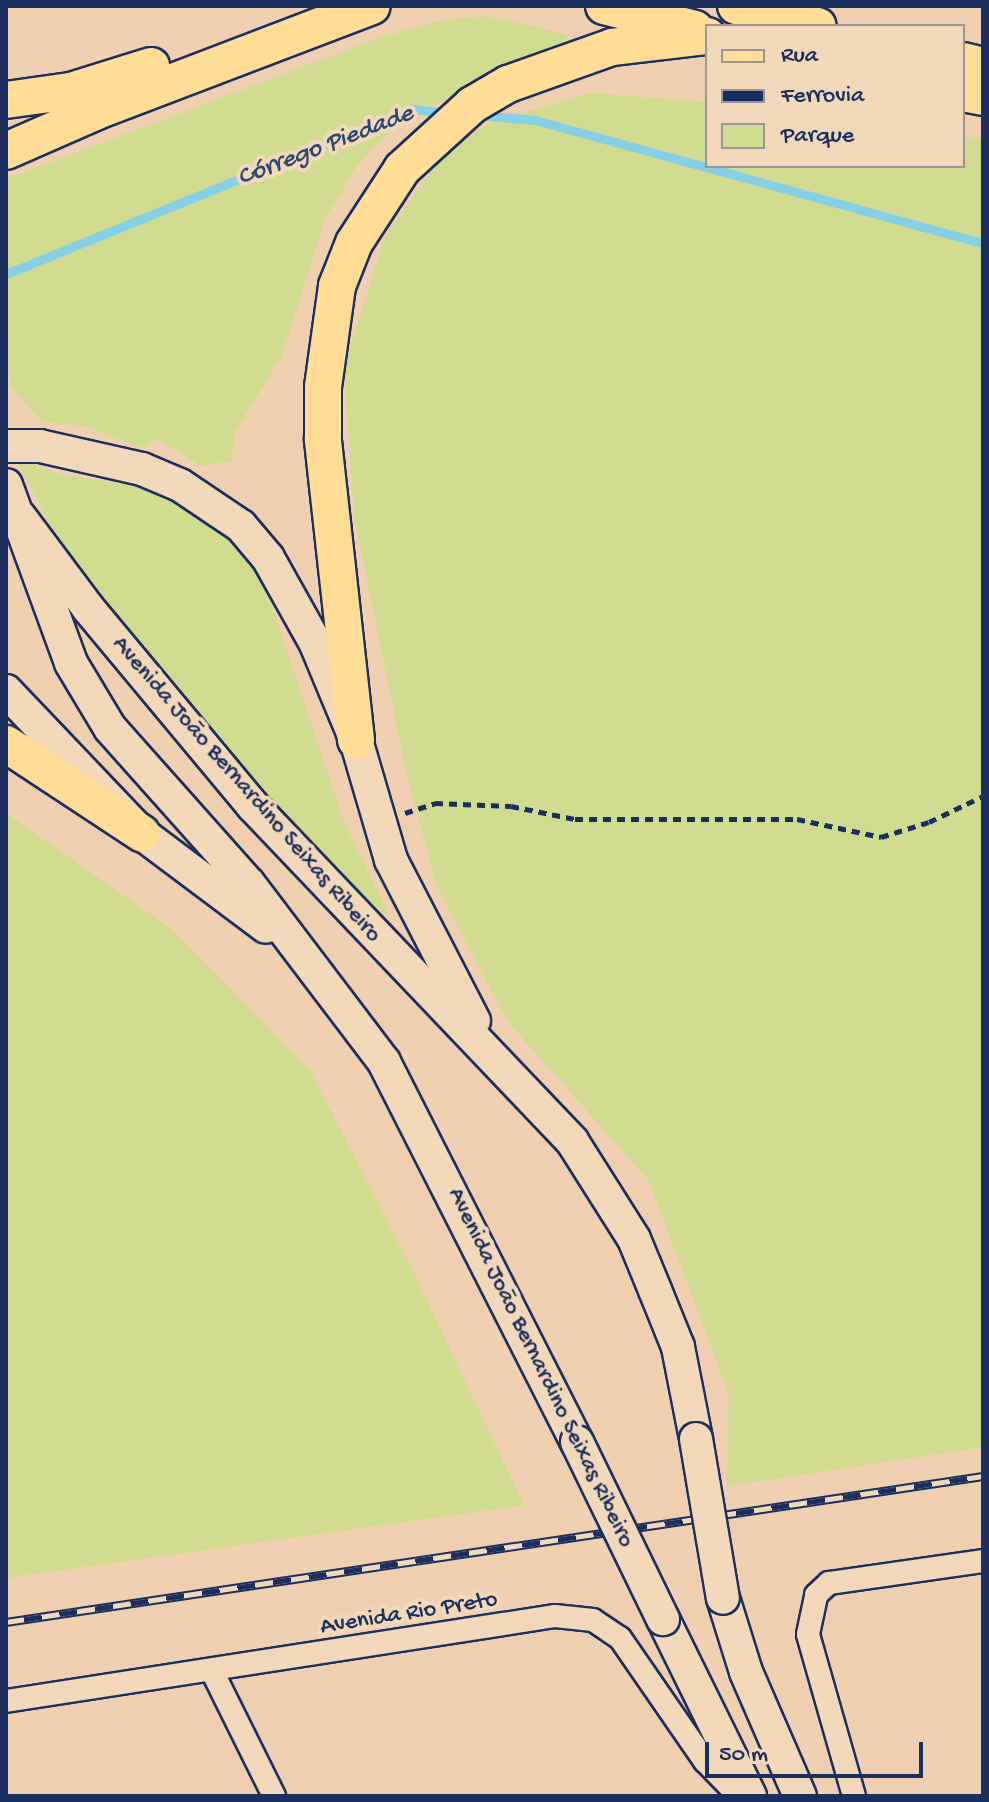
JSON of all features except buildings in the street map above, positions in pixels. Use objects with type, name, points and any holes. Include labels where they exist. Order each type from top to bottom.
[{"type":"main road","points":[[6,100],[100,82],[305,6]]},
{"type":"main road","points":[[6,151],[97,111],[372,6]]},
{"type":"main road","points":[[604,6],[705,33]]},
{"type":"main road","points":[[736,6],[810,24]]},
{"type":"main road","points":[[356,740],[323,439],[327,337],[337,286],[354,243],[402,169],[472,105],[555,63],[612,47],[705,34]]},
{"type":"main road","name":"Avenida João Bernardino Seixas Ribeiro","points":[[6,446],[40,446],[142,469],[207,501],[241,526],[288,587],[356,740],[378,822],[416,911],[489,1048]]},
{"type":"main road","name":"Avenida João Bernardino Seixas Ribeiro","points":[[12,500],[40,589],[71,663],[110,728],[249,884],[384,1062],[577,1442],[750,1796]]},
{"type":"main road","name":"Avenida João Bernardino Seixas Ribeiro","points":[[12,500],[88,608],[253,806],[347,909],[489,1048],[572,1141],[634,1239],[678,1347],[723,1598],[746,1672],[800,1796]]},
{"type":"main road","name":"Avenida João Bernardino Seixas Ribeiro","points":[[6,691],[141,833],[304,957]]},
{"type":"main road","points":[[6,744],[141,833]]},
{"type":"street","points":[[854,1796],[808,1634],[816,1595],[829,1583],[983,1561]]},
{"type":"street","name":"Avenida Rio Preto","points":[[6,1701],[213,1673],[555,1616],[593,1620],[620,1638],[705,1761],[739,1796]]},
{"type":"street","points":[[213,1673],[274,1796]]},
{"type":"path","points":[[378,822],[435,803],[511,806],[575,819],[797,819],[881,837],[929,822],[983,796]]},
{"type":"green space","points":[[486,16],[569,35],[557,51],[518,61],[395,126],[358,164],[325,219],[282,356],[234,433],[232,461],[201,466],[158,439],[142,448],[85,426],[41,421],[9,385],[6,179],[382,37],[444,20]]},
{"type":"green space","points":[[591,93],[705,102],[705,168],[965,168],[965,136],[983,139],[983,1447],[727,1486],[729,1395],[649,1181],[508,1022],[435,883],[403,757],[354,515],[344,368],[384,238],[443,154],[491,122]]},
{"type":"green space","points":[[15,458],[68,476],[134,485],[183,502],[244,551],[265,585],[343,819],[390,917],[359,898],[163,674],[54,532]]},
{"type":"green space","points":[[6,813],[170,928],[309,1068],[413,1271],[524,1505],[6,1578]]},
{"type":"waterway","name":"Córrego Piedade","points":[[6,274],[411,109],[450,113]]},
{"type":"waterway","name":"Córrego Piedade","points":[[477,115],[535,120],[705,167]]},
{"type":"waterway","name":"Córrego Piedade","points":[[710,168],[983,243]]},
{"type":"railway","points":[[6,1622],[983,1476]]}]
